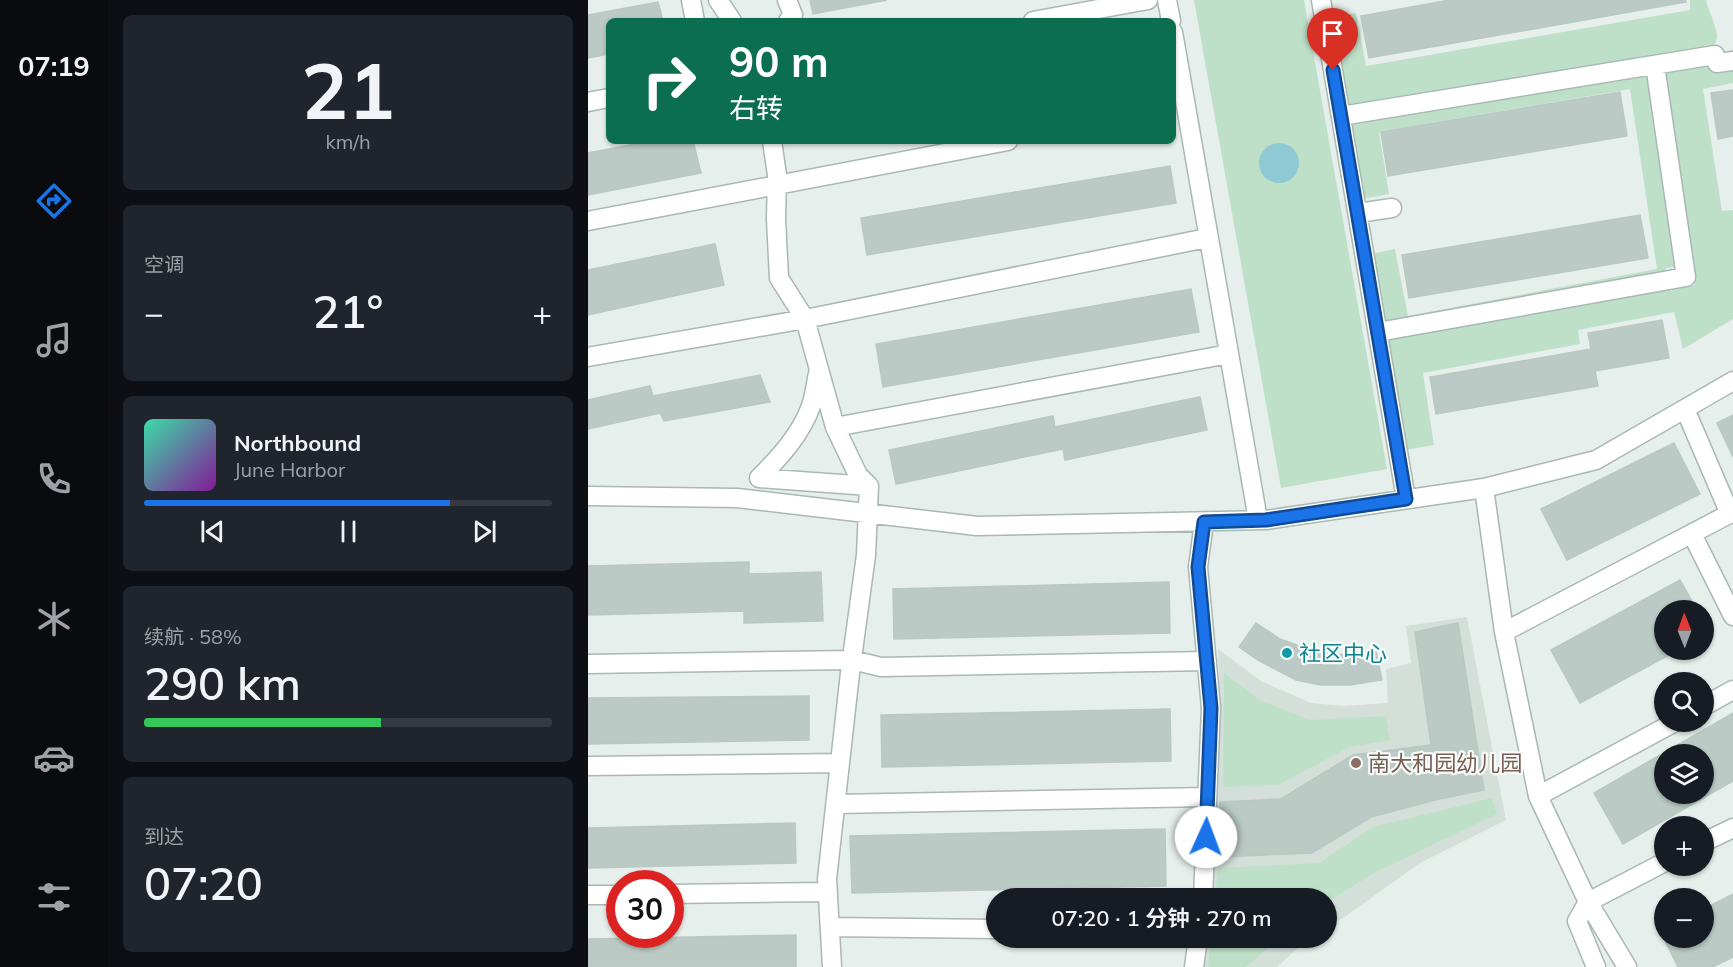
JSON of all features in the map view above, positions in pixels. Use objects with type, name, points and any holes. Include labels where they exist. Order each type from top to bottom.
[{"type":"street","points":[[691,0],[694,18]]},
{"type":"street","points":[[718,0],[730,18]]},
{"type":"street","points":[[787,0],[793,15],[790,18]]},
{"type":"street","points":[[1049,18],[1148,0]]},
{"type":"street","points":[[1167,0],[1170,18]]},
{"type":"street","points":[[1321,0],[1406,499]]},
{"type":"street","points":[[1341,116],[1715,55],[1717,63],[1733,61]]},
{"type":"street","points":[[1176,65],[1180,109],[1209,239],[1258,520]]},
{"type":"street","points":[[1377,332],[1686,277],[1655,65]]},
{"type":"street","points":[[588,102],[606,99]]},
{"type":"street","points":[[771,144],[777,185],[779,278],[805,319],[820,366],[835,428],[858,475],[869,486],[866,555],[827,879],[832,967]]},
{"type":"street","points":[[588,221],[992,144]]},
{"type":"street","points":[[1358,213],[1392,208]]},
{"type":"street","points":[[588,357],[805,319],[1209,239]]},
{"type":"street","points":[[835,428],[1229,354]]},
{"type":"street","points":[[820,366],[811,406],[795,436],[777,460],[759,478],[869,486]]},
{"type":"street","points":[[588,496],[737,498],[977,526],[1258,520],[1485,488],[1596,460],[1733,381]]},
{"type":"street","points":[[1504,632],[1732,513],[1685,409]]},
{"type":"street","points":[[1485,488],[1504,632],[1538,796],[1588,902],[1627,967]]},
{"type":"street","points":[[1203,888],[1211,708],[1198,567],[1204,522]]},
{"type":"street","points":[[1692,534],[1733,616]]},
{"type":"street","points":[[588,664],[852,660],[881,667],[1207,661]]},
{"type":"street","points":[[1714,700],[1733,690]]},
{"type":"street","points":[[1538,796],[1656,732]]},
{"type":"street","points":[[588,766],[840,763]]},
{"type":"street","points":[[836,804],[1207,797]]},
{"type":"street","points":[[1714,837],[1733,828]]},
{"type":"street","points":[[1596,967],[1577,921],[1588,902],[1654,868]]},
{"type":"street","points":[[684,894],[828,892]]},
{"type":"street","points":[[588,895],[606,895]]},
{"type":"street","points":[[830,927],[986,929]]},
{"type":"street","points":[[1194,967],[1197,948]]},
{"type":"shaded area","name":"南大和园幼儿园","points":[[1467,617],[1506,820],[1420,863],[1337,921],[1337,888],[1211,888],[1215,862],[1220,705],[1218,649],[1261,681],[1311,703],[1344,706],[1388,703],[1386,669],[1411,663],[1406,626]]},
{"type":"shaded area","points":[[1204,948],[1298,948],[1277,967],[1201,967]]},
{"type":"green space","points":[[1194,0],[1304,0],[1387,469],[1281,488]]},
{"type":"green space","points":[[1690,0],[1706,0],[1717,34],[1709,56],[1728,62],[1733,51],[1733,83],[1703,89],[1722,211],[1733,210],[1733,319],[1683,349],[1674,312],[1578,330],[1580,344],[1423,373],[1434,445],[1405,450],[1371,254],[1395,249],[1408,316],[1657,269],[1630,89],[1379,132],[1389,194],[1363,199],[1332,17],[1356,13],[1366,66],[1690,10]],"holes":[[[1685,218],[1695,285],[1670,291],[1666,268],[1676,267]]]},
{"type":"green space","points":[[1224,673],[1260,700],[1310,720],[1386,716],[1390,740],[1350,747],[1278,785],[1223,787]]},
{"type":"green space","points":[[1492,798],[1497,814],[1374,873],[1337,896],[1337,888],[1216,888],[1218,868],[1319,863],[1373,827]]},
{"type":"green space","points":[[1210,948],[1268,948],[1246,967],[1208,967]]},
{"type":"water","points":[[1279,143],[1287,144],[1293,149],[1298,155],[1298,171],[1293,177],[1287,182],[1279,183],[1271,182],[1265,177],[1260,171],[1259,163],[1260,155],[1265,149],[1271,144]]},
{"type":"building","points":[[810,0],[887,0],[813,14]]},
{"type":"building","points":[[1450,0],[1685,0],[1686,2],[1369,58],[1361,16]]},
{"type":"building","points":[[658,2],[662,18],[606,18],[606,55],[588,58],[588,15]]},
{"type":"building","points":[[1733,90],[1733,136],[1718,139],[1711,93]]},
{"type":"building","points":[[1620,92],[1627,136],[1388,176],[1381,132]]},
{"type":"building","points":[[635,144],[694,144],[701,173],[588,195],[588,153]]},
{"type":"building","points":[[1170,166],[1176,203],[867,255],[861,218]]},
{"type":"building","points":[[1640,215],[1648,258],[1409,298],[1402,255]]},
{"type":"building","points":[[715,244],[724,285],[588,315],[588,270]]},
{"type":"building","points":[[1191,289],[1199,332],[883,387],[876,344]]},
{"type":"building","points":[[1662,320],[1669,358],[1595,371],[1598,386],[1436,414],[1430,377],[1591,349],[1588,333]]},
{"type":"building","points":[[760,375],[770,402],[664,421],[660,413],[588,429],[588,400],[650,386],[653,396]]},
{"type":"building","points":[[1200,397],[1207,430],[1065,460],[1063,449],[896,484],[889,450],[1053,416],[1055,427]]},
{"type":"building","points":[[1733,415],[1733,457],[1717,423]]},
{"type":"building","points":[[1674,443],[1700,494],[1567,560],[1541,509]]},
{"type":"building","points":[[749,562],[749,574],[821,572],[823,621],[744,623],[744,611],[588,615],[588,566]]},
{"type":"building","points":[[1680,580],[1691,600],[1654,600],[1654,660],[1660,660],[1580,703],[1551,650]]},
{"type":"building","points":[[1169,582],[1170,633],[894,639],[893,589]]},
{"type":"building","name":"社区中心","points":[[1256,623],[1280,639],[1316,652],[1335,655],[1376,651],[1382,680],[1350,685],[1321,685],[1296,680],[1239,647]]},
{"type":"building","points":[[1458,623],[1484,790],[1371,817],[1312,853],[1218,857],[1220,802],[1281,799],[1353,755],[1431,745],[1415,632]]},
{"type":"building","points":[[809,696],[809,740],[588,744],[588,698]]},
{"type":"building","points":[[1170,709],[1171,761],[882,767],[881,715]]},
{"type":"building","points":[[1733,713],[1733,781],[1714,792],[1714,744],[1679,744],[1700,732],[1714,732],[1714,724]]},
{"type":"building","points":[[1654,758],[1654,804],[1693,804],[1672,816],[1654,816],[1654,826],[1623,844],[1594,793]]},
{"type":"building","points":[[795,823],[796,863],[588,868],[588,828]]},
{"type":"building","points":[[1165,829],[1166,886],[986,888],[986,890],[852,893],[850,836]]},
{"type":"building","points":[[1733,894],[1733,957],[1713,967],[1678,967],[1668,948],[1714,948],[1714,904]]},
{"type":"building","points":[[796,935],[796,967],[588,967],[588,939],[606,939],[606,948],[684,948],[684,937]]},
{"type":"place","name":"社区中心","points":[[1287,653]]},
{"type":"place","name":"南大和园幼儿园","points":[[1356,763]]},
{"type":"route","points":[[1206,837],[1211,708],[1198,567],[1204,522],[1266,520],[1406,499],[1333,70]]}]
